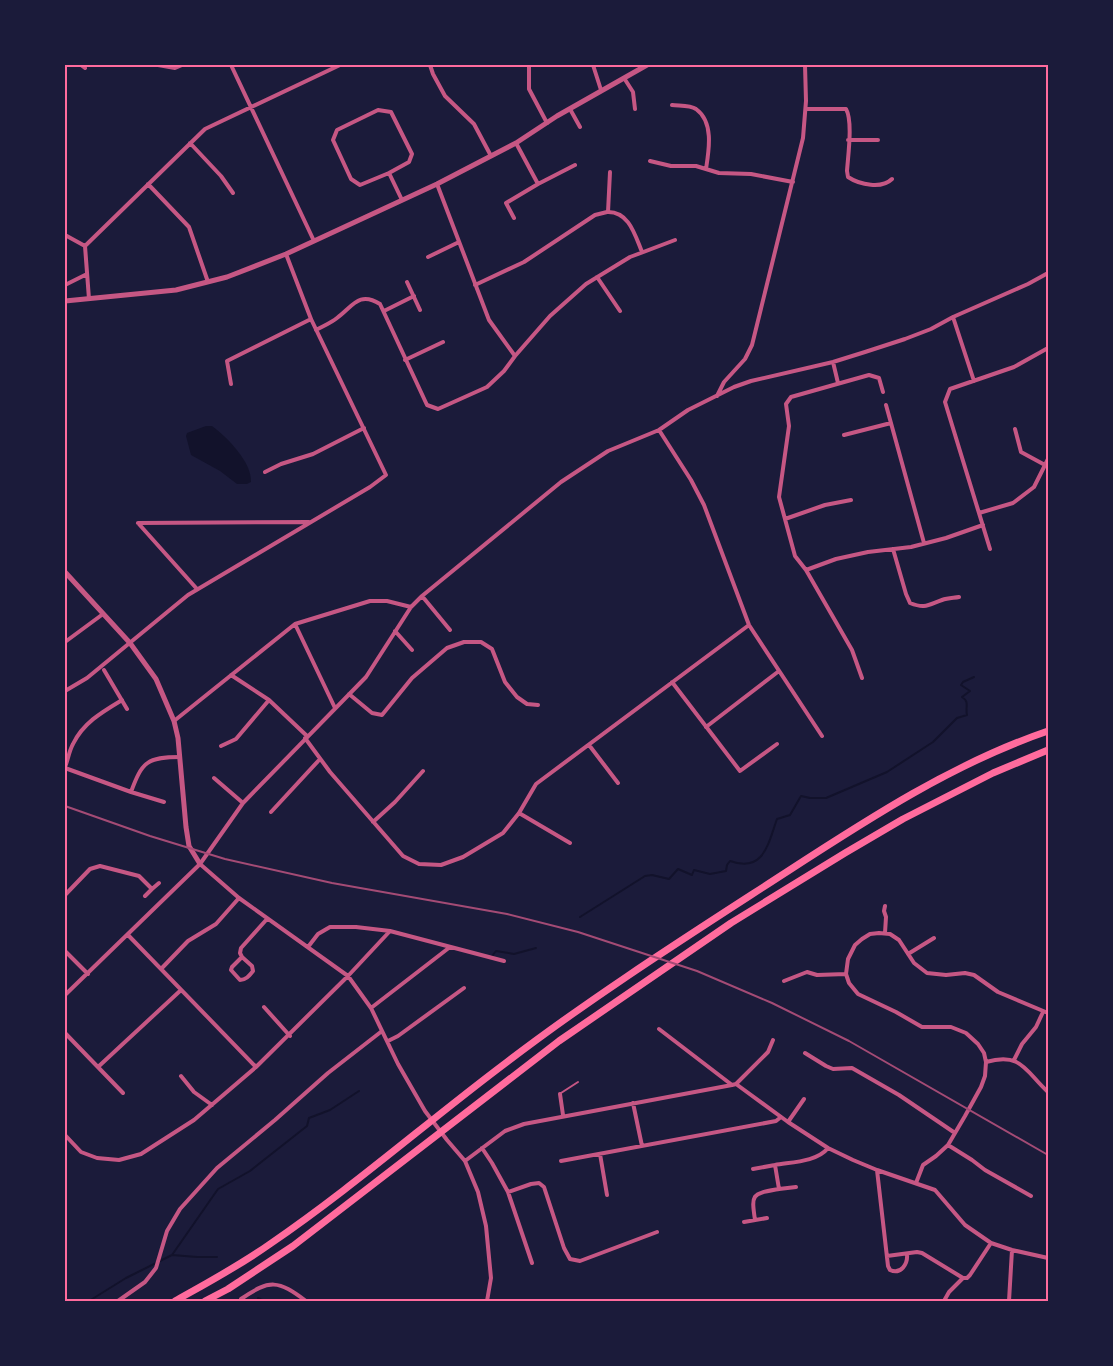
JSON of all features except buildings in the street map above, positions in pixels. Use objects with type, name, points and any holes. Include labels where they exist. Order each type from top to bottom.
[{"type":"highway","points":[[175,1301],[234,1268],[270,1245],[552,1028],[724,913],[842,836],[928,784],[984,757],[1048,731]]},
{"type":"highway","points":[[205,1301],[228,1289],[293,1246],[559,1041],[731,923],[879,832],[993,772],[1048,750]]},
{"type":"street","points":[[158,65],[175,68],[182,65]]},
{"type":"street","points":[[231,65],[314,241]]},
{"type":"street","points":[[89,299],[85,246],[205,129],[340,65]]},
{"type":"street","points":[[430,65],[445,96],[474,124],[491,156]]},
{"type":"street","points":[[529,65],[530,89],[547,123]]},
{"type":"street","points":[[593,65],[602,90]]},
{"type":"street","points":[[65,301],[176,290],[227,277],[286,254],[437,184],[516,143],[570,109],[647,65]]},
{"type":"street","points":[[717,396],[724,382],[745,359],[752,345],[803,138],[806,109],[805,65]]},
{"type":"street","points":[[624,78],[633,92],[635,109]]},
{"type":"street","points":[[672,105],[690,106],[696,109],[708,123],[709,151],[706,170]]},
{"type":"street","points":[[570,109],[580,127]]},
{"type":"street","points":[[806,109],[846,109],[850,122],[848,177],[855,181],[878,185],[888,183],[892,179]]},
{"type":"street","points":[[378,110],[391,112],[412,154],[409,162],[389,172],[360,185],[351,179],[333,140],[337,130],[378,110]]},
{"type":"street","points":[[848,140],[878,140]]},
{"type":"street","points":[[190,143],[221,176],[233,193]]},
{"type":"street","points":[[516,143],[538,184]]},
{"type":"street","points":[[650,161],[670,166],[696,166],[719,173],[751,174],[792,182]]},
{"type":"street","points":[[514,218],[506,203],[575,165]]},
{"type":"street","points":[[389,172],[402,200]]},
{"type":"street","points":[[608,212],[610,172]]},
{"type":"street","points":[[148,184],[189,227],[208,282]]},
{"type":"street","points":[[437,184],[489,320],[515,356]]},
{"type":"street","points":[[475,286],[524,262],[595,215],[608,212],[620,215],[631,224],[642,252]]},
{"type":"street","points":[[65,235],[85,246]]},
{"type":"street","points":[[316,330],[336,320],[354,303],[363,298],[380,304],[427,405],[438,409],[487,387],[504,372],[515,356],[550,316],[586,284],[630,257],[675,240]]},
{"type":"street","points":[[428,257],[459,242]]},
{"type":"street","points":[[65,691],[86,678],[188,595],[370,487],[386,474],[311,319],[286,254]]},
{"type":"street","points":[[65,995],[128,936],[200,864],[243,803],[366,677],[411,607],[561,482],[608,451],[659,430],[688,410],[734,387],[751,381],[833,362],[931,329],[1048,273]]},
{"type":"street","points":[[65,285],[87,274]]},
{"type":"street","points":[[597,277],[620,311]]},
{"type":"street","points":[[407,282],[420,310]]},
{"type":"street","points":[[384,310],[414,296]]},
{"type":"street","points":[[953,317],[974,381]]},
{"type":"street","points":[[232,384],[227,361],[311,319]]},
{"type":"street","points":[[405,360],[443,342]]},
{"type":"street","points":[[990,549],[945,402],[950,390],[1014,367],[1047,350]]},
{"type":"street","points":[[833,362],[838,383]]},
{"type":"street","points":[[862,678],[852,650],[806,570],[795,556],[779,497],[789,426],[786,404],[791,397],[869,375],[878,378],[883,392]]},
{"type":"street","points":[[886,405],[924,543]]},
{"type":"street","points":[[844,435],[891,424]]},
{"type":"street","points":[[265,472],[281,464],[312,454],[364,428]]},
{"type":"street","points":[[659,430],[691,480],[704,505],[749,624],[822,736]]},
{"type":"street","points":[[1015,430],[1021,452],[1045,465]]},
{"type":"street","points":[[979,513],[1013,503],[1034,488],[1048,459]]},
{"type":"street","points":[[785,519],[825,505],[850,500]]},
{"type":"street","points":[[198,590],[138,524],[311,522]]},
{"type":"street","points":[[806,570],[836,559],[946,538],[983,525]]},
{"type":"street","points":[[893,549],[910,603],[920,607],[932,605],[944,599],[959,597]]},
{"type":"street","points":[[65,572],[130,643],[156,679],[174,721],[180,756],[186,827],[190,846],[200,864],[239,898],[348,976],[371,1008],[398,1064],[425,1111],[465,1160],[478,1192],[486,1226],[490,1278],[487,1301]]},
{"type":"street","points":[[422,596],[450,630]]},
{"type":"street","points":[[174,721],[294,624],[370,601],[387,601],[411,607]]},
{"type":"street","points":[[65,642],[103,614]]},
{"type":"street","points":[[294,624],[335,708]]},
{"type":"street","points":[[231,675],[269,700],[306,737],[330,772],[403,856],[419,864],[441,865],[463,857],[503,833],[519,813],[536,784],[749,624]]},
{"type":"street","points":[[395,631],[412,650]]},
{"type":"street","points":[[349,694],[372,713],[382,715],[412,678],[447,648],[464,642],[481,642],[492,649],[505,682],[517,697],[527,704],[538,705]]},
{"type":"street","points":[[104,670],[127,709]]},
{"type":"street","points":[[706,727],[779,671]]},
{"type":"street","points":[[672,682],[740,771],[777,744]]},
{"type":"street","points":[[122,700],[86,723],[73,744],[65,768],[130,792],[164,802]]},
{"type":"street","points":[[221,746],[236,739],[269,700]]},
{"type":"street","points":[[589,745],[618,783]]},
{"type":"street","points":[[130,792],[138,772],[150,761],[161,756],[180,756]]},
{"type":"street","points":[[271,812],[320,759]]},
{"type":"street","points":[[373,822],[395,802],[423,771]]},
{"type":"street","points":[[214,778],[243,803]]},
{"type":"street","points":[[519,813],[570,843]]},
{"type":"street","points":[[65,895],[90,869],[100,866],[139,876],[152,889]]},
{"type":"street","points":[[145,896],[159,883]]},
{"type":"street","points":[[161,970],[188,941],[216,924],[239,898]]},
{"type":"street","points":[[885,906],[885,933]]},
{"type":"street","points":[[242,957],[231,970],[240,980],[244,980],[250,976],[252,966],[242,957],[240,953],[241,948],[267,919]]},
{"type":"street","points":[[308,947],[318,934],[330,927],[356,927],[390,931],[504,961]]},
{"type":"street","points":[[65,1135],[80,1152],[97,1158],[120,1160],[141,1154],[194,1120],[256,1068],[290,1036],[390,931]]},
{"type":"street","points":[[916,1183],[923,1165],[948,1145],[980,1090],[985,1076],[986,1062],[984,1053],[978,1044],[966,1033],[951,1027],[922,1027],[874,1001],[862,997],[852,987],[846,974],[848,959],[855,945],[870,934],[890,934],[899,940],[918,967],[927,972],[974,976],[998,992],[1048,1013]]},
{"type":"street","points":[[128,936],[256,1068]]},
{"type":"street","points":[[908,954],[934,938]]},
{"type":"street","points":[[371,1008],[450,947]]},
{"type":"street","points":[[65,951],[88,974]]},
{"type":"street","points":[[784,981],[807,972],[817,975],[846,974]]},
{"type":"street","points":[[388,1042],[464,988]]},
{"type":"street","points":[[98,1067],[181,990]]},
{"type":"street","points":[[264,1007],[290,1036]]},
{"type":"street","points":[[1014,1060],[1043,1012]]},
{"type":"street","points":[[660,1028],[734,1084],[828,1148],[877,1170],[936,1190],[965,1225],[991,1243],[1048,1258]]},
{"type":"street","points":[[118,1301],[145,1282],[156,1268],[167,1231],[180,1209],[217,1168],[276,1120],[328,1073],[382,1031]]},
{"type":"street","points":[[65,1033],[123,1093]]},
{"type":"street","points":[[465,1160],[505,1131],[524,1124],[563,1115],[734,1084],[768,1052],[773,1040]]},
{"type":"street","points":[[805,1053],[833,1069],[852,1068],[899,1095],[955,1133]]},
{"type":"street","points":[[986,1062],[1001,1058],[1014,1060],[1029,1071],[1048,1092]]},
{"type":"street","points":[[181,1076],[194,1092],[212,1105]]},
{"type":"street","points":[[560,1094],[563,1115]]},
{"type":"street","points":[[788,1122],[804,1099]]},
{"type":"street","points":[[633,1103],[642,1146]]},
{"type":"street","points":[[561,1161],[776,1121],[781,1117]]},
{"type":"street","points":[[948,1145],[985,1170],[1031,1196]]},
{"type":"street","points":[[482,1148],[508,1192],[532,1263]]},
{"type":"street","points":[[753,1168],[812,1158],[825,1152],[828,1148]]},
{"type":"street","points":[[600,1154],[607,1195]]},
{"type":"street","points":[[775,1165],[779,1189]]},
{"type":"street","points":[[877,1170],[890,1270],[895,1272],[900,1270],[907,1263],[907,1254]]},
{"type":"street","points":[[508,1192],[531,1184],[539,1183],[544,1187],[564,1248],[570,1259],[580,1261],[657,1232]]},
{"type":"street","points":[[755,1220],[752,1204],[755,1196],[759,1193],[796,1187]]},
{"type":"street","points":[[744,1222],[767,1218]]},
{"type":"street","points":[[944,1301],[949,1292],[963,1278],[967,1278],[970,1275],[991,1243]]},
{"type":"street","points":[[1009,1301],[1012,1250]]},
{"type":"street","points":[[887,1256],[922,1253],[963,1278]]},
{"type":"street","points":[[242,1301],[242,1299],[261,1287],[272,1284],[287,1288],[306,1301]]},
{"type":"lane","points":[[560,1094],[578,1082]]},
{"type":"shaded area","points":[[206,426],[212,426],[225,437],[243,458],[250,474],[251,482],[237,484],[220,471],[191,455],[186,436],[187,433]]},
{"type":"waterway","points":[[580,917],[645,876],[652,875],[669,879],[678,869],[692,875],[694,870],[710,874],[726,871],[730,861],[741,864],[757,860],[767,846],[777,819],[790,815],[801,796],[826,798],[887,772],[933,742],[957,718],[967,715],[967,703],[962,697],[970,691],[961,685],[963,682],[974,677]]},
{"type":"waterway","points":[[492,956],[496,951],[514,954],[536,948]]},
{"type":"waterway","points":[[89,1301],[126,1278],[172,1255],[218,1189],[250,1171],[307,1126],[309,1118],[330,1110],[359,1091]]},
{"type":"waterway","points":[[172,1255],[217,1257]]},
{"type":"waterway","points":[[258,1298],[264,1301]]},
{"type":"railway","points":[[65,806],[150,836],[225,859],[332,883],[507,914],[578,932],[697,971],[772,1003],[849,1041],[1048,1155]]}]
